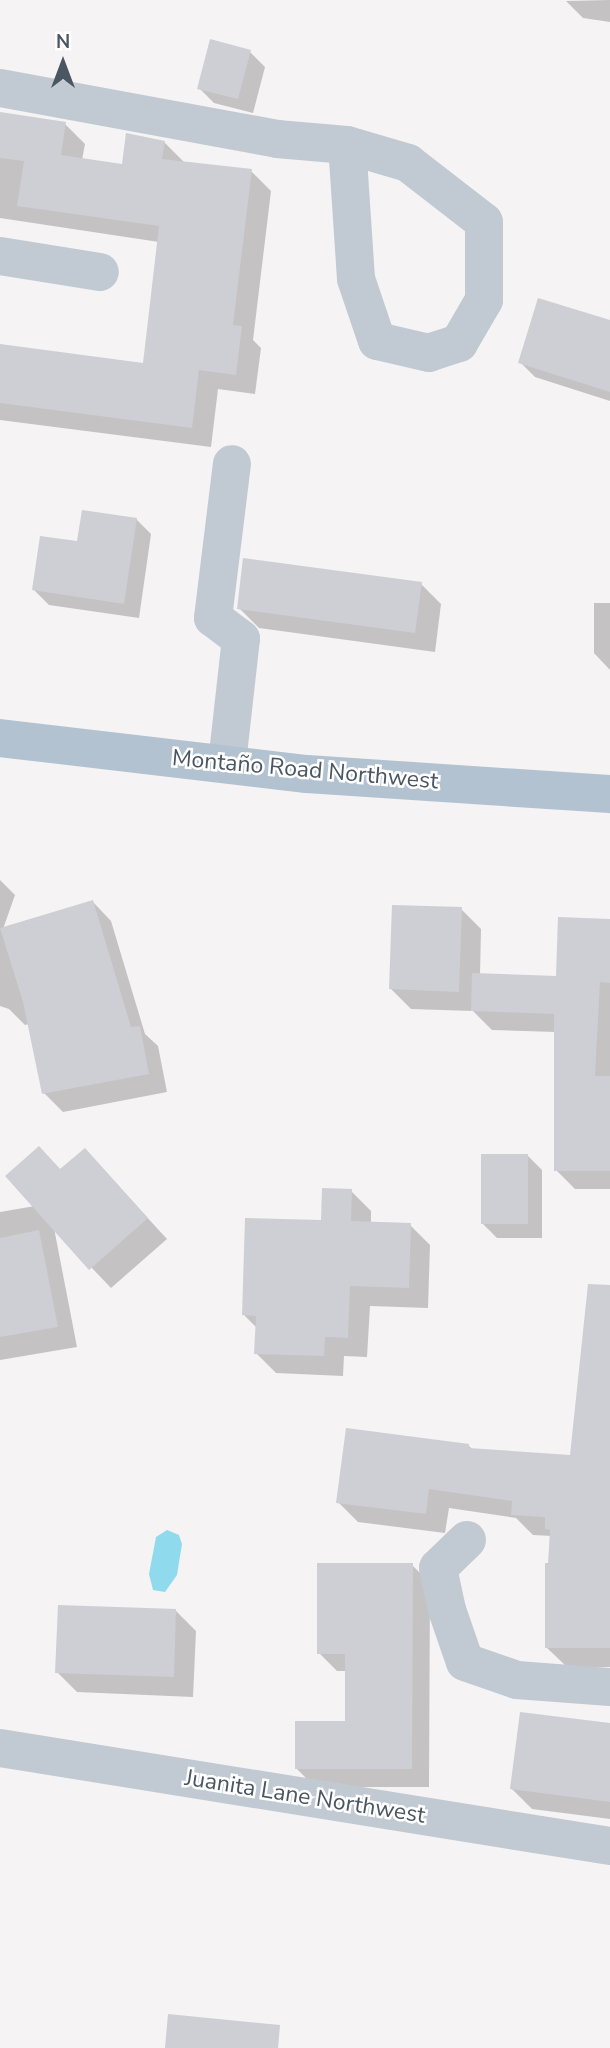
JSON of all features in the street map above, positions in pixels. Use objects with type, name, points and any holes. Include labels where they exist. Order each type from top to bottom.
[{"type":"main road","name":"Montaño Road Northwest","points":[[0,738],[307,774],[610,794]]},
{"type":"street","points":[[0,88],[277,139],[347,145],[408,163],[484,222],[484,300],[459,343],[429,353],[377,341],[356,279],[347,145]]},
{"type":"street","points":[[0,256],[100,272]]},
{"type":"street","points":[[227,763],[241,639],[213,618],[232,464]]},
{"type":"street","points":[[467,1540],[438,1568],[447,1610],[465,1662],[517,1680],[610,1687]]},
{"type":"street","name":"Juanita Lane Northwest","points":[[0,1748],[610,1846]]},
{"type":"water","points":[[167,1530],[179,1535],[182,1544],[177,1575],[165,1592],[153,1590],[149,1574],[156,1537]]},
{"type":"building","points":[[210,39],[251,50],[238,99],[197,89]]},
{"type":"building","points":[[0,112],[66,122],[61,155],[122,164],[126,133],[165,141],[162,159],[252,169],[233,325],[242,326],[236,375],[199,370],[192,428],[0,403],[0,344],[143,363],[159,226],[17,206],[24,161],[0,158]]},
{"type":"building","points":[[538,298],[610,320],[610,392],[518,363]]},
{"type":"building","points":[[82,510],[137,518],[124,604],[32,590],[40,536],[77,541]]},
{"type":"building","points":[[243,558],[422,582],[415,633],[237,609]]},
{"type":"building","points":[[93,900],[131,1027],[140,1026],[149,1074],[42,1094],[23,1002],[0,928]]},
{"type":"building","points":[[392,905],[462,907],[459,992],[389,989]]},
{"type":"building","points":[[558,917],[610,919],[610,983],[600,982],[595,1076],[610,1076],[610,1171],[554,1171],[554,1014],[471,1011],[472,973],[556,976]]},
{"type":"building","points":[[39,1146],[60,1169],[85,1148],[148,1218],[89,1270],[5,1176]]},
{"type":"building","points":[[481,1154],[528,1154],[528,1224],[481,1224]]},
{"type":"building","points":[[322,1188],[352,1189],[351,1221],[411,1223],[409,1288],[350,1286],[348,1338],[325,1337],[324,1356],[254,1354],[256,1316],[242,1315],[245,1218],[321,1220]]},
{"type":"building","points":[[39,1230],[58,1327],[0,1337],[0,1238]]},
{"type":"building","points":[[588,1284],[610,1285],[610,1648],[545,1648],[545,1563],[548,1563],[550,1530],[545,1529],[545,1517],[511,1515],[512,1501],[429,1489],[426,1514],[336,1503],[346,1428],[469,1444],[469,1448],[570,1455]]},
{"type":"building","points":[[317,1563],[413,1563],[412,1769],[295,1769],[295,1721],[345,1721],[345,1654],[317,1654]]},
{"type":"building","points":[[58,1605],[176,1609],[174,1677],[55,1673]]},
{"type":"building","points":[[520,1712],[610,1723],[610,1802],[510,1789]]},
{"type":"building","points":[[168,2014],[280,2025],[278,2048],[165,2048]]}]
